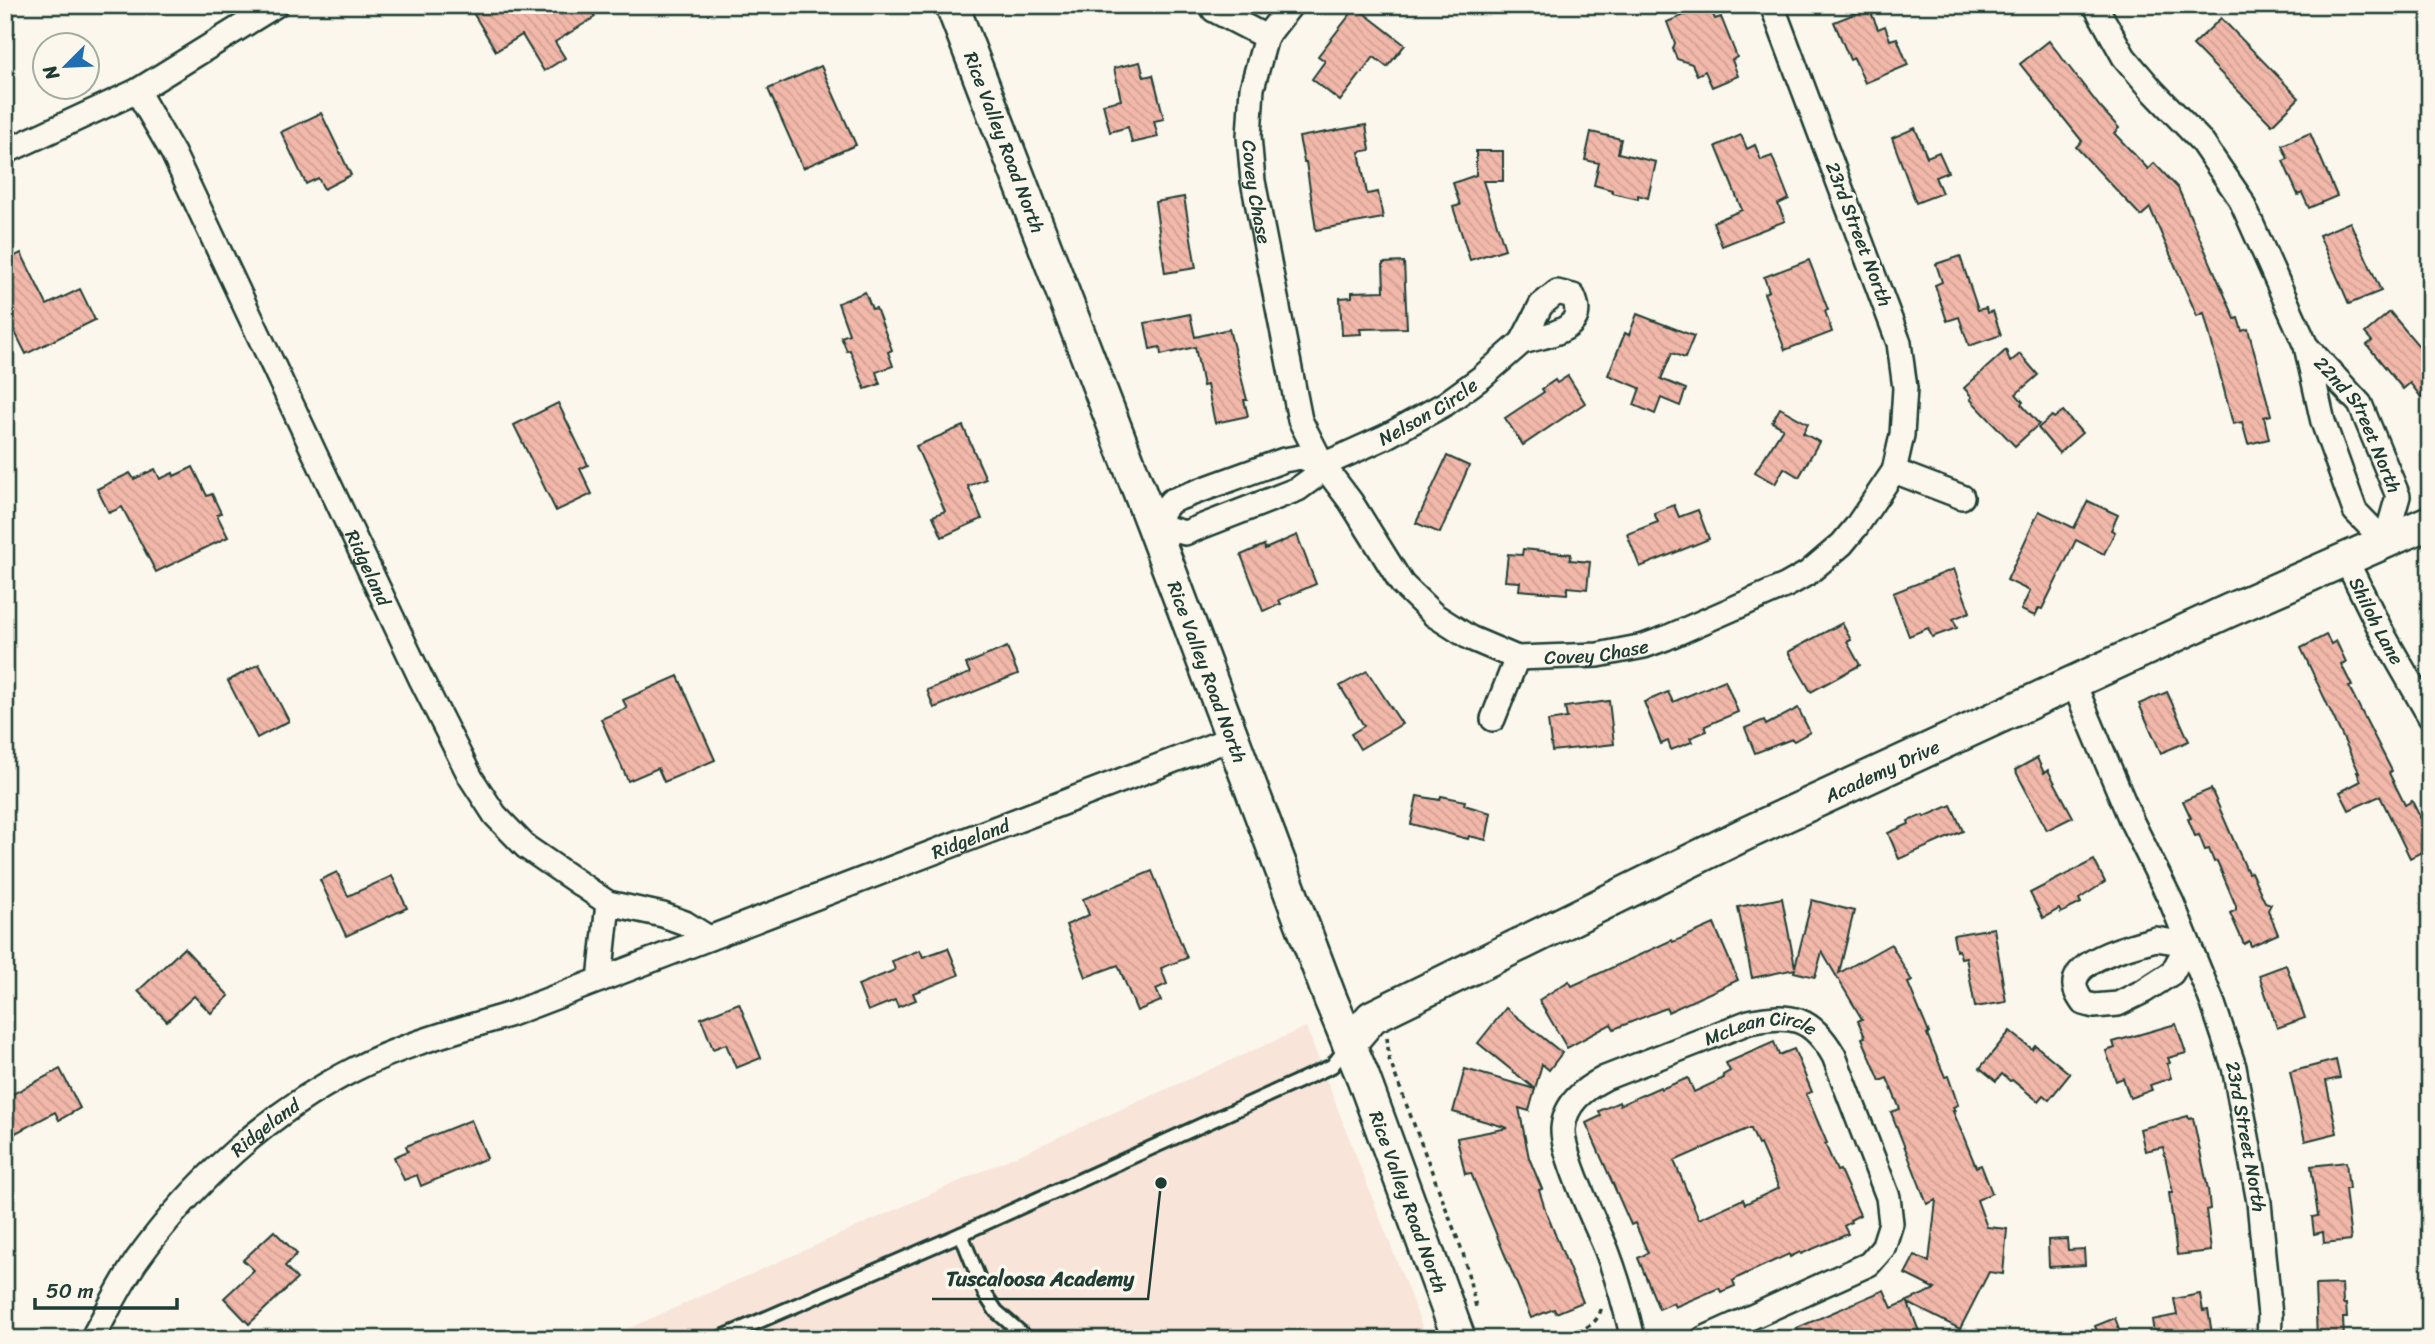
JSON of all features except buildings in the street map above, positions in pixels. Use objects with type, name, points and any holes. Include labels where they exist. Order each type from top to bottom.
[{"type":"street","points":[[5,152],[137,91],[276,5]]},
{"type":"street","name":"Rice Valley Road North","points":[[952,5],[1152,524],[1459,1339]]},
{"type":"street","name":"Covey Chase","points":[[1291,5],[1266,37],[1252,88],[1249,113],[1253,181],[1300,420],[1323,465],[1351,502],[1402,584],[1451,628],[1517,657],[1598,655],[1644,646],[1787,585],[1808,573],[1842,544],[1894,471]]},
{"type":"street","name":"23rd Street North","points":[[1772,5],[1899,343],[1905,388],[1902,435],[1894,471]]},
{"type":"street","name":"22nd Street North","points":[[2095,5],[2124,57],[2201,141],[2228,178],[2260,239],[2306,346],[2323,422],[2355,511],[2385,542]]},
{"type":"street","points":[[1214,10],[1266,37]]},
{"type":"street","name":"Ridgeland","points":[[137,91],[173,153],[415,667],[471,778],[495,815],[526,847],[608,903],[663,915],[685,923],[709,938]]},
{"type":"street","name":"Nelson Circle","points":[[1323,465],[1385,437],[1445,404],[1482,377],[1522,342]]},
{"type":"street","name":"22nd Street North","points":[[2306,346],[2360,404],[2398,496],[2385,542]]},
{"type":"street","points":[[1301,457],[1323,465],[1313,478],[1297,489],[1185,533],[1152,524],[1171,501],[1284,460],[1301,457]]},
{"type":"street","points":[[1894,471],[1962,497]]},
{"type":"street","name":"Academy Drive","points":[[1349,1044],[1371,1017],[1747,833],[2228,611],[2430,522]]},
{"type":"street","name":"Shiloh Lane","points":[[2346,560],[2381,631],[2430,717]]},
{"type":"street","points":[[1493,719],[1517,657]]},
{"type":"street","name":"23rd Street North","points":[[2074,684],[2132,822],[2172,903],[2213,1004],[2234,1067],[2259,1202],[2270,1316],[2269,1339]]},
{"type":"street","name":"Ridgeland","points":[[92,1339],[124,1281],[163,1226],[210,1175],[279,1116],[358,1067],[600,981],[1232,738]]},
{"type":"street","points":[[600,981],[608,903]]},
{"type":"street","name":"McLean Circle","points":[[1633,1339],[1607,1253],[1570,1161],[1563,1130],[1570,1105],[1587,1088],[1605,1078],[1749,1022],[1773,1017],[1793,1018],[1810,1025],[1824,1038],[1834,1056],[1888,1197],[1891,1223],[1883,1248],[1869,1264],[1703,1339]]},
{"type":"lane","points":[[718,1339],[961,1234],[1332,1066],[1349,1044]]},
{"type":"lane","points":[[961,1234],[985,1294],[996,1311],[1028,1339]]},
{"type":"path","points":[[1389,1033],[1389,1059],[1463,1253],[1478,1314]]},
{"type":"path","points":[[1576,1339],[1574,1332],[1587,1328],[1599,1318],[1602,1300]]},
{"type":"shaded area","points":[[1306,1027],[1427,1339],[605,1339]]},
{"type":"place","name":"Tuscaloosa Academy","points":[[1161,1183]]}]
